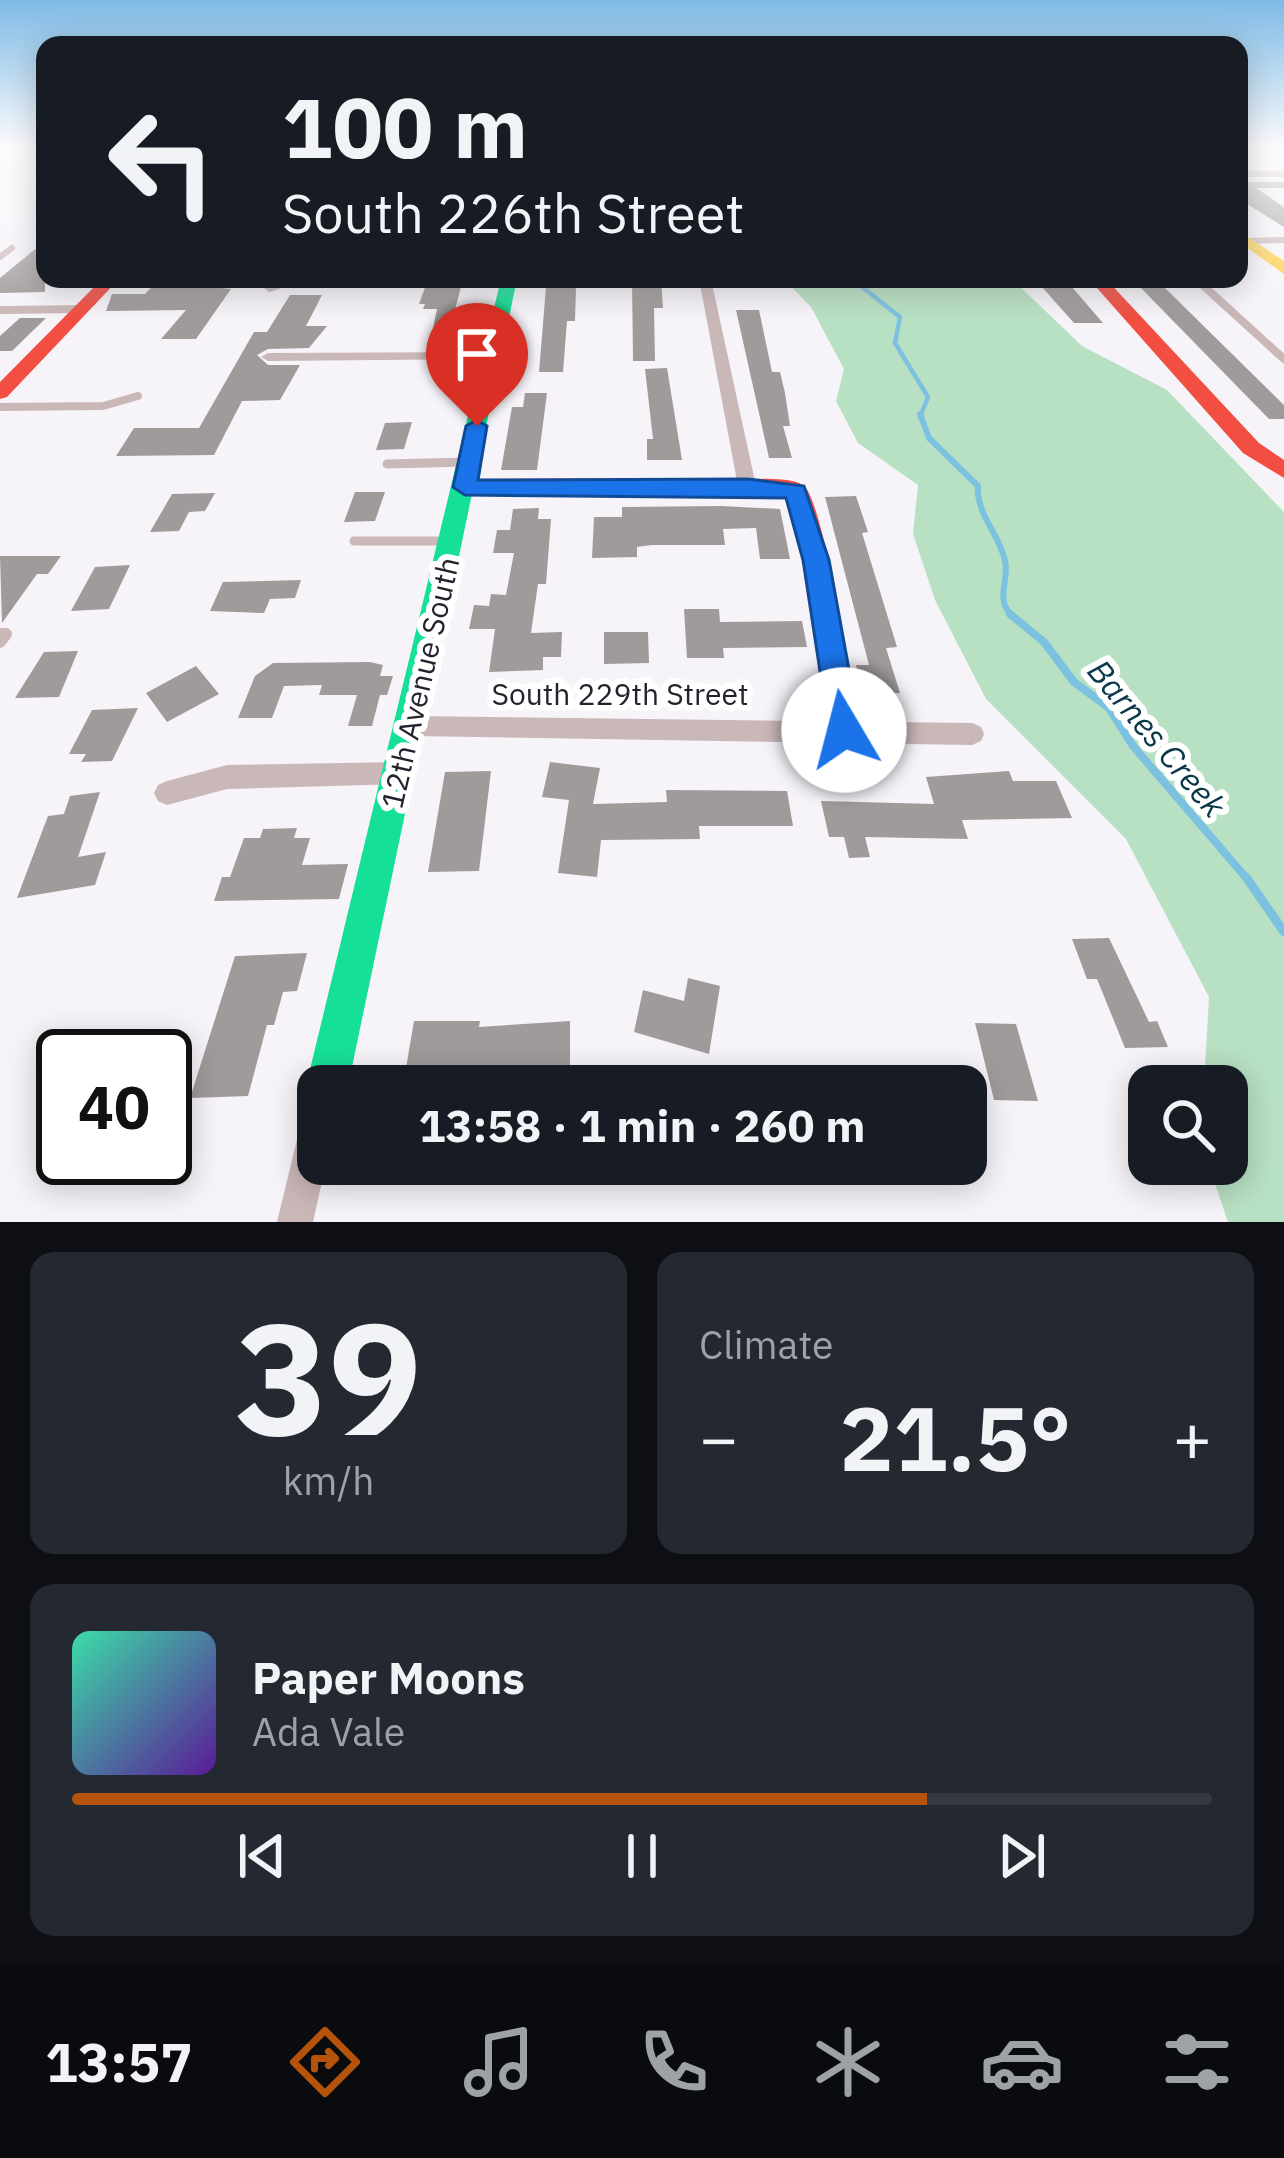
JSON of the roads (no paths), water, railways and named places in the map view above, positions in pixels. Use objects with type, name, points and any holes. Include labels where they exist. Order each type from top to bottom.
[{"type":"street","points":[[1248,242],[1284,269]]},
{"type":"street","points":[[0,393],[103,288]]},
{"type":"street","name":"12th Avenue South","points":[[332,1065],[454,541],[507,288]]},
{"type":"street","points":[[707,288],[748,486]]},
{"type":"street","points":[[1105,288],[1251,448],[1284,471]]},
{"type":"street","points":[[0,310],[83,309]]},
{"type":"street","points":[[268,357],[491,356]]},
{"type":"street","points":[[467,474],[796,491],[816,560],[844,730]]},
{"type":"street","name":"South 229th Street","points":[[411,726],[972,734]]},
{"type":"street","points":[[167,793],[227,777],[400,773]]},
{"type":"street","points":[[295,1222],[304,1185]]},
{"type":"lane","points":[[1248,238],[1284,240]]},
{"type":"lane","points":[[0,257],[12,248]]},
{"type":"lane","points":[[1206,288],[1284,359]]},
{"type":"lane","points":[[0,407],[103,406],[138,396]]},
{"type":"lane","points":[[387,464],[467,474]]},
{"type":"lane","points":[[354,541],[454,541]]},
{"type":"waterway","name":"Barnes Creek","points":[[863,288],[900,317],[895,343],[928,397],[921,416]]},
{"type":"waterway","name":"Barnes Creek","points":[[921,416],[929,438],[978,486],[1006,569],[1004,604],[1014,617]]},
{"type":"waterway","name":"Barnes Creek","points":[[1010,614],[1044,642],[1074,682],[1109,708],[1133,746],[1248,880]]},
{"type":"waterway","name":"Barnes Creek","points":[[1246,877],[1284,932]]}]
